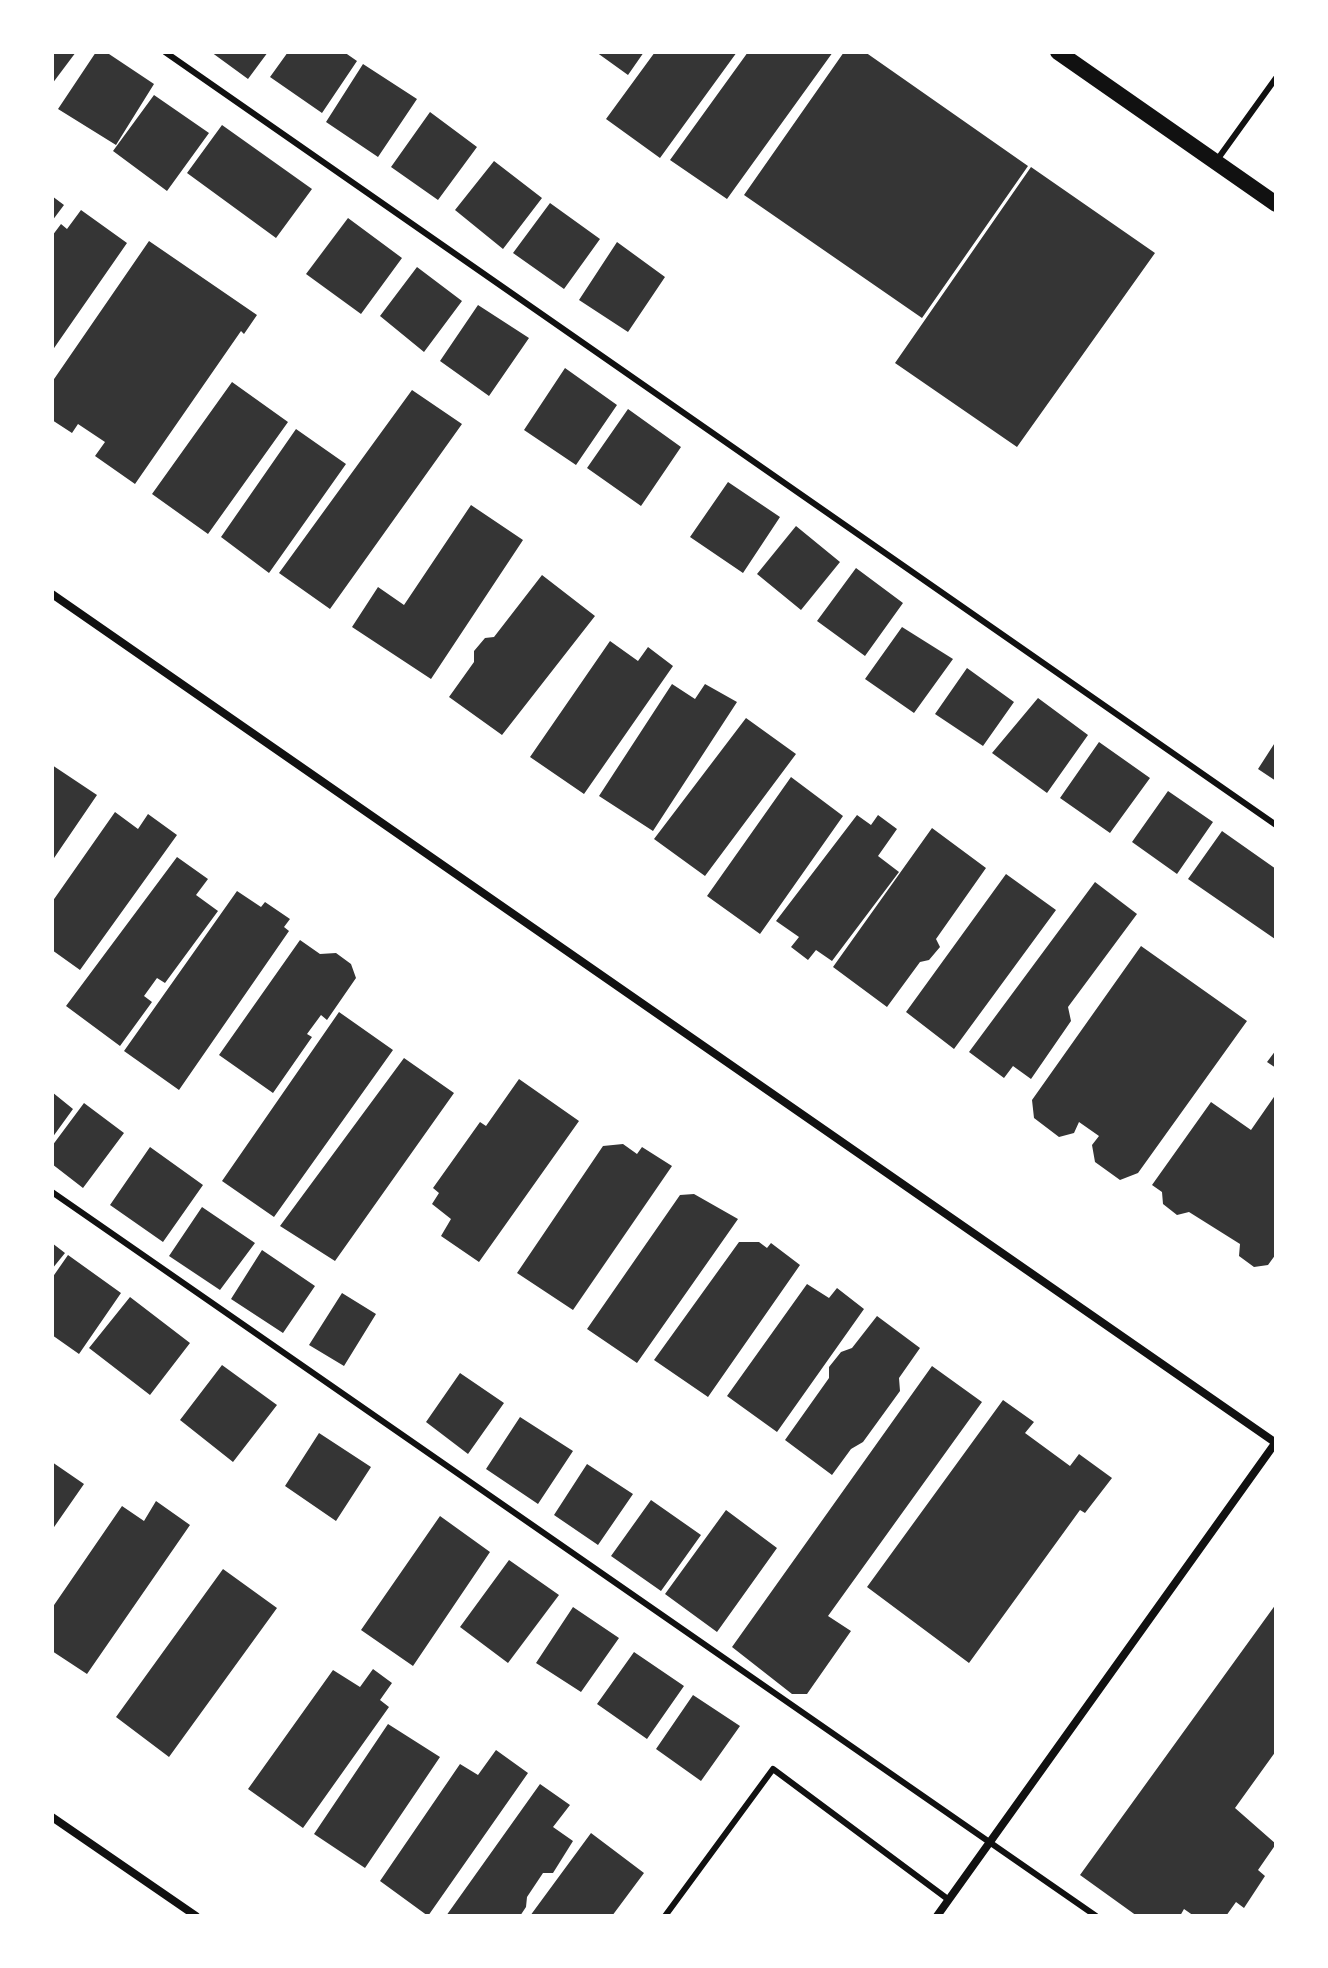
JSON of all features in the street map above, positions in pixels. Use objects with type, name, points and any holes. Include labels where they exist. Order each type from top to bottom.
[{"type":"main road","points":[[1058,52],[1276,204]]},
{"type":"street","points":[[52,594],[1276,1442],[937,1916]]},
{"type":"street","points":[[52,1817],[196,1916]]},
{"type":"lane","points":[[165,52],[1276,825]]},
{"type":"lane","points":[[1216,162],[1276,78]]},
{"type":"lane","points":[[52,1192],[1096,1916]]},
{"type":"lane","points":[[665,1916],[773,1769],[949,1900]]},
{"type":"building","points":[[52,52],[76,52],[52,84]]},
{"type":"building","points":[[96,52],[106,52],[154,84],[116,145],[58,109]]},
{"type":"building","points":[[211,52],[268,52],[248,79]]},
{"type":"building","points":[[288,52],[344,52],[357,61],[322,113],[270,77]]},
{"type":"building","points":[[596,52],[644,52],[628,75]]},
{"type":"building","points":[[655,52],[737,52],[660,158],[606,119]]},
{"type":"building","points":[[748,52],[833,52],[727,199],[670,160]]},
{"type":"building","points":[[844,52],[865,52],[1028,166],[922,318],[744,195]]},
{"type":"building","points":[[363,64],[417,99],[378,157],[326,122]]},
{"type":"building","points":[[154,95],[209,133],[167,191],[113,151]]},
{"type":"building","points":[[430,112],[477,147],[438,200],[391,167]]},
{"type":"building","points":[[222,125],[312,189],[276,238],[187,173]]},
{"type":"building","points":[[494,161],[542,198],[503,249],[455,210]]},
{"type":"building","points":[[1031,167],[1155,253],[1017,447],[895,363]]},
{"type":"building","points":[[52,196],[64,205],[52,221]]},
{"type":"building","points":[[550,203],[600,239],[564,289],[513,253]]},
{"type":"building","points":[[81,210],[127,243],[52,351],[52,236],[61,224],[67,229]]},
{"type":"building","points":[[348,218],[402,258],[361,314],[306,274]]},
{"type":"building","points":[[149,241],[257,315],[244,334],[241,331],[135,484],[95,456],[105,442],[78,424],[72,433],[52,420],[52,382]]},
{"type":"building","points":[[617,242],[665,277],[628,332],[579,300]]},
{"type":"building","points":[[417,267],[462,301],[424,352],[380,316]]},
{"type":"building","points":[[478,305],[529,338],[489,396],[440,361]]},
{"type":"building","points":[[565,368],[617,405],[576,465],[524,430]]},
{"type":"building","points":[[232,382],[288,422],[208,534],[152,494]]},
{"type":"building","points":[[412,390],[462,424],[330,609],[279,573]]},
{"type":"building","points":[[628,409],[681,447],[641,506],[587,468]]},
{"type":"building","points":[[296,429],[346,464],[269,573],[221,537]]},
{"type":"building","points":[[728,482],[780,517],[743,573],[690,537]]},
{"type":"building","points":[[471,505],[523,540],[431,679],[352,627],[378,587],[404,605]]},
{"type":"building","points":[[796,526],[840,562],[801,610],[757,574]]},
{"type":"building","points":[[856,568],[903,603],[865,656],[817,621]]},
{"type":"building","points":[[542,575],[595,616],[502,735],[449,697],[474,662],[474,651],[485,638],[494,637]]},
{"type":"building","points":[[902,627],[953,659],[914,713],[865,679]]},
{"type":"building","points":[[610,641],[638,661],[648,647],[673,666],[584,794],[530,757]]},
{"type":"building","points":[[967,668],[1014,702],[983,746],[935,714]]},
{"type":"building","points":[[672,684],[695,699],[705,684],[737,702],[653,831],[599,796]]},
{"type":"building","points":[[1038,698],[1088,735],[1047,793],[992,753]]},
{"type":"building","points":[[746,718],[796,754],[705,876],[654,839]]},
{"type":"building","points":[[1276,741],[1276,781],[1258,769]]},
{"type":"building","points":[[1099,742],[1150,778],[1110,833],[1060,798]]},
{"type":"building","points":[[52,765],[97,795],[52,861]]},
{"type":"building","points":[[791,777],[843,816],[760,934],[707,896]]},
{"type":"building","points":[[1168,791],[1213,822],[1177,874],[1132,842]]},
{"type":"building","points":[[115,812],[138,829],[148,814],[177,835],[80,970],[52,950],[52,902]]},
{"type":"building","points":[[857,815],[871,825],[878,815],[897,829],[878,856],[899,872],[832,961],[816,950],[808,960],[791,947],[799,937],[776,921]]},
{"type":"building","points":[[932,828],[986,868],[936,939],[940,947],[929,960],[920,962],[887,1007],[833,967]]},
{"type":"building","points":[[1222,831],[1276,869],[1275,939],[1188,879]]},
{"type":"building","points":[[177,857],[208,879],[196,895],[218,911],[165,983],[157,978],[144,996],[152,1002],[120,1046],[66,1006]]},
{"type":"building","points":[[1006,874],[1056,910],[954,1049],[906,1012]]},
{"type":"building","points":[[1095,882],[1137,914],[1068,1007],[1071,1021],[1031,1079],[1013,1066],[1004,1078],[969,1052]]},
{"type":"building","points":[[237,891],[261,907],[265,902],[290,919],[284,927],[289,931],[179,1090],[124,1051]]},
{"type":"building","points":[[300,940],[320,954],[336,953],[351,964],[356,978],[327,1020],[321,1015],[307,1034],[312,1037],[273,1093],[219,1055]]},
{"type":"building","points":[[1141,946],[1247,1021],[1138,1173],[1120,1180],[1095,1162],[1092,1145],[1099,1136],[1079,1122],[1074,1133],[1059,1137],[1034,1118],[1032,1100]]},
{"type":"building","points":[[339,1012],[393,1050],[274,1217],[222,1181]]},
{"type":"building","points":[[1276,1050],[1276,1068],[1267,1062]]},
{"type":"building","points":[[404,1058],[454,1093],[335,1261],[280,1226]]},
{"type":"building","points":[[519,1079],[579,1121],[479,1262],[441,1236],[451,1219],[432,1204],[439,1193],[433,1188],[480,1122],[486,1126]]},
{"type":"building","points":[[52,1092],[73,1109],[52,1138]]},
{"type":"building","points":[[1276,1094],[1276,1254],[1268,1265],[1254,1267],[1239,1256],[1240,1244],[1189,1212],[1177,1215],[1163,1204],[1162,1192],[1152,1185],[1211,1102],[1251,1130]]},
{"type":"building","points":[[84,1103],[124,1133],[83,1188],[52,1164],[52,1146]]},
{"type":"building","points":[[623,1144],[637,1154],[642,1147],[672,1166],[573,1310],[517,1273],[603,1146]]},
{"type":"building","points":[[150,1147],[203,1185],[163,1242],[110,1205]]},
{"type":"building","points":[[694,1194],[738,1219],[637,1363],[587,1329],[680,1195]]},
{"type":"building","points":[[202,1207],[255,1243],[220,1290],[169,1256]]},
{"type":"building","points":[[739,1242],[759,1242],[767,1248],[771,1243],[800,1265],[708,1397],[654,1360]]},
{"type":"building","points":[[52,1243],[65,1253],[52,1269]]},
{"type":"building","points":[[262,1250],[315,1286],[283,1333],[231,1299]]},
{"type":"building","points":[[68,1255],[121,1293],[79,1354],[52,1335],[52,1278]]},
{"type":"building","points":[[807,1284],[829,1298],[837,1288],[864,1309],[777,1432],[727,1396]]},
{"type":"building","points":[[342,1293],[376,1314],[344,1366],[309,1345]]},
{"type":"building","points":[[130,1297],[190,1343],[150,1395],[89,1348]]},
{"type":"building","points":[[877,1316],[920,1348],[899,1378],[900,1391],[863,1442],[851,1449],[832,1475],[785,1440],[829,1378],[829,1367],[841,1352],[852,1348]]},
{"type":"building","points":[[222,1365],[277,1405],[233,1462],[180,1420]]},
{"type":"building","points":[[932,1366],[982,1402],[828,1616],[851,1631],[807,1694],[792,1694],[732,1647]]},
{"type":"building","points":[[460,1373],[504,1403],[468,1454],[426,1422]]},
{"type":"building","points":[[1003,1400],[1034,1422],[1025,1433],[1070,1466],[1079,1454],[1112,1478],[1085,1513],[1080,1510],[969,1663],[867,1587]]},
{"type":"building","points":[[520,1417],[573,1451],[538,1504],[486,1469]]},
{"type":"building","points":[[319,1433],[371,1467],[336,1521],[285,1486]]},
{"type":"building","points":[[52,1462],[84,1484],[52,1530]]},
{"type":"building","points":[[587,1464],[633,1494],[598,1545],[554,1515]]},
{"type":"building","points":[[651,1500],[701,1535],[661,1591],[611,1556]]},
{"type":"building","points":[[156,1501],[190,1525],[87,1674],[52,1651],[52,1608],[122,1506],[144,1521]]},
{"type":"building","points":[[726,1510],[777,1548],[717,1632],[665,1594]]},
{"type":"building","points":[[440,1516],[490,1552],[413,1666],[361,1630]]},
{"type":"building","points":[[509,1560],[559,1595],[508,1663],[460,1627]]},
{"type":"building","points":[[223,1569],[277,1608],[169,1757],[116,1717]]},
{"type":"building","points":[[1276,1604],[1276,1751],[1235,1808],[1276,1844],[1258,1870],[1265,1876],[1244,1908],[1236,1902],[1226,1916],[1194,1916],[1184,1909],[1180,1916],[1137,1916],[1080,1875]]},
{"type":"building","points":[[573,1607],[619,1638],[581,1692],[536,1663]]},
{"type":"building","points":[[634,1652],[684,1686],[647,1739],[597,1704]]},
{"type":"building","points":[[373,1669],[392,1683],[380,1700],[389,1707],[303,1828],[248,1789],[333,1670],[360,1687]]},
{"type":"building","points":[[693,1695],[740,1726],[701,1781],[656,1749]]},
{"type":"building","points":[[388,1724],[440,1757],[365,1868],[314,1834]]},
{"type":"building","points":[[496,1750],[528,1773],[428,1916],[380,1881],[460,1764],[478,1775]]},
{"type":"building","points":[[540,1784],[570,1805],[553,1827],[573,1841],[553,1873],[543,1873],[527,1897],[526,1907],[520,1916],[446,1916]]},
{"type":"building","points":[[591,1833],[644,1873],[612,1916],[530,1916]]}]
